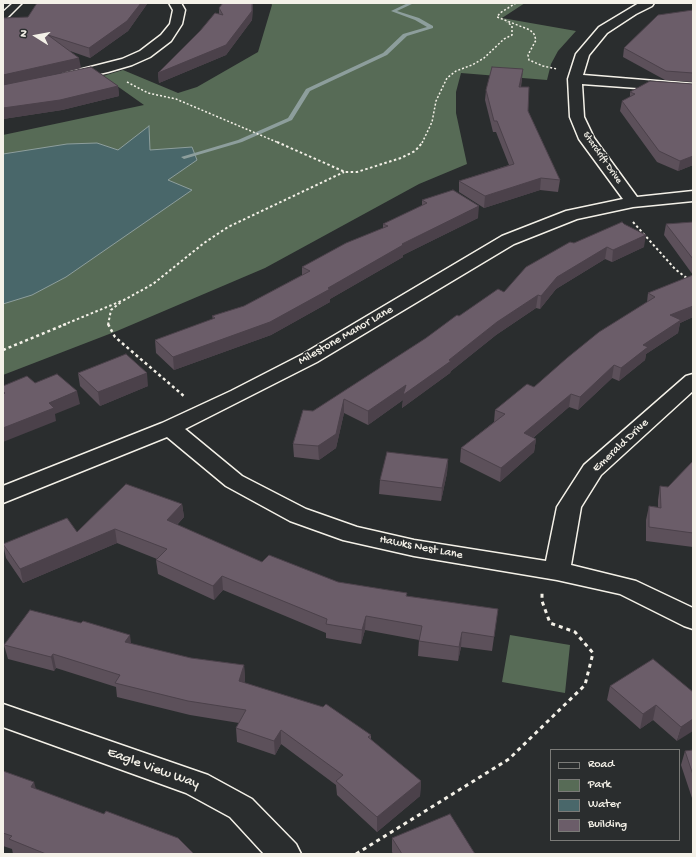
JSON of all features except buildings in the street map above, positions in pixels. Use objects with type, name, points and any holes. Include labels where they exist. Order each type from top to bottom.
[{"type":"street","points":[[57,79],[128,62],[145,54],[166,38],[176,24],[179,10],[175,3]]},
{"type":"street","name":"Stardrift Drive","points":[[633,202],[586,139],[577,117],[576,76],[583,54],[603,30],[632,10],[648,3]]},
{"type":"street","points":[[576,76],[693,88]]},
{"type":"street","name":"Milestone Manor Lane","points":[[3,495],[170,428],[310,358],[508,240],[572,215],[633,202],[693,196]]},
{"type":"street","name":"Emerald Drive","points":[[557,571],[569,507],[592,470],[693,380]]},
{"type":"street","name":"Hawks Nest Lane","points":[[170,428],[234,481],[298,515],[352,534],[414,548],[557,571],[627,587],[693,619]]},
{"type":"street","name":"Eagle View Way","points":[[3,715],[197,784],[241,808],[286,854]]},
{"type":"lane","points":[[3,17],[18,3]]},
{"type":"path","points":[[3,350],[124,300],[153,284],[204,243],[228,227],[262,210],[345,172],[357,172],[401,158],[415,151],[425,139],[432,122],[436,100],[447,78],[456,71],[472,65],[484,58],[504,39],[512,35],[512,26],[497,17],[500,13],[516,3]]},
{"type":"path","points":[[506,22],[530,30],[534,34],[536,40],[528,55],[530,60],[543,66],[576,76]]},
{"type":"path","points":[[103,69],[148,93],[176,99],[270,137],[345,172]]},
{"type":"path","points":[[633,202],[627,211],[630,219],[674,269],[693,283]]},
{"type":"path","points":[[124,300],[111,310],[109,317],[108,325],[115,336],[202,412]]},
{"type":"path","points":[[356,854],[509,759],[585,685],[593,653],[575,632],[550,623],[542,601],[542,586],[557,571]]},
{"type":"green space","points":[[271,3],[525,3],[502,18],[576,31],[558,51],[551,64],[547,80],[461,73],[456,92],[456,113],[467,164],[419,184],[265,268],[117,331],[3,375],[3,135],[144,105],[103,76],[123,70],[178,93],[197,87],[258,52],[272,5]]},
{"type":"green space","points":[[510,635],[570,645],[565,693],[502,682]]},
{"type":"water","points":[[149,126],[150,150],[192,147],[197,160],[168,180],[192,190],[66,277],[32,295],[3,304],[3,154],[67,144],[97,143],[118,150]]},
{"type":"waterway","points":[[184,157],[240,141],[290,119],[308,90],[385,54],[405,35],[431,27],[417,19],[393,11],[412,3]]}]
